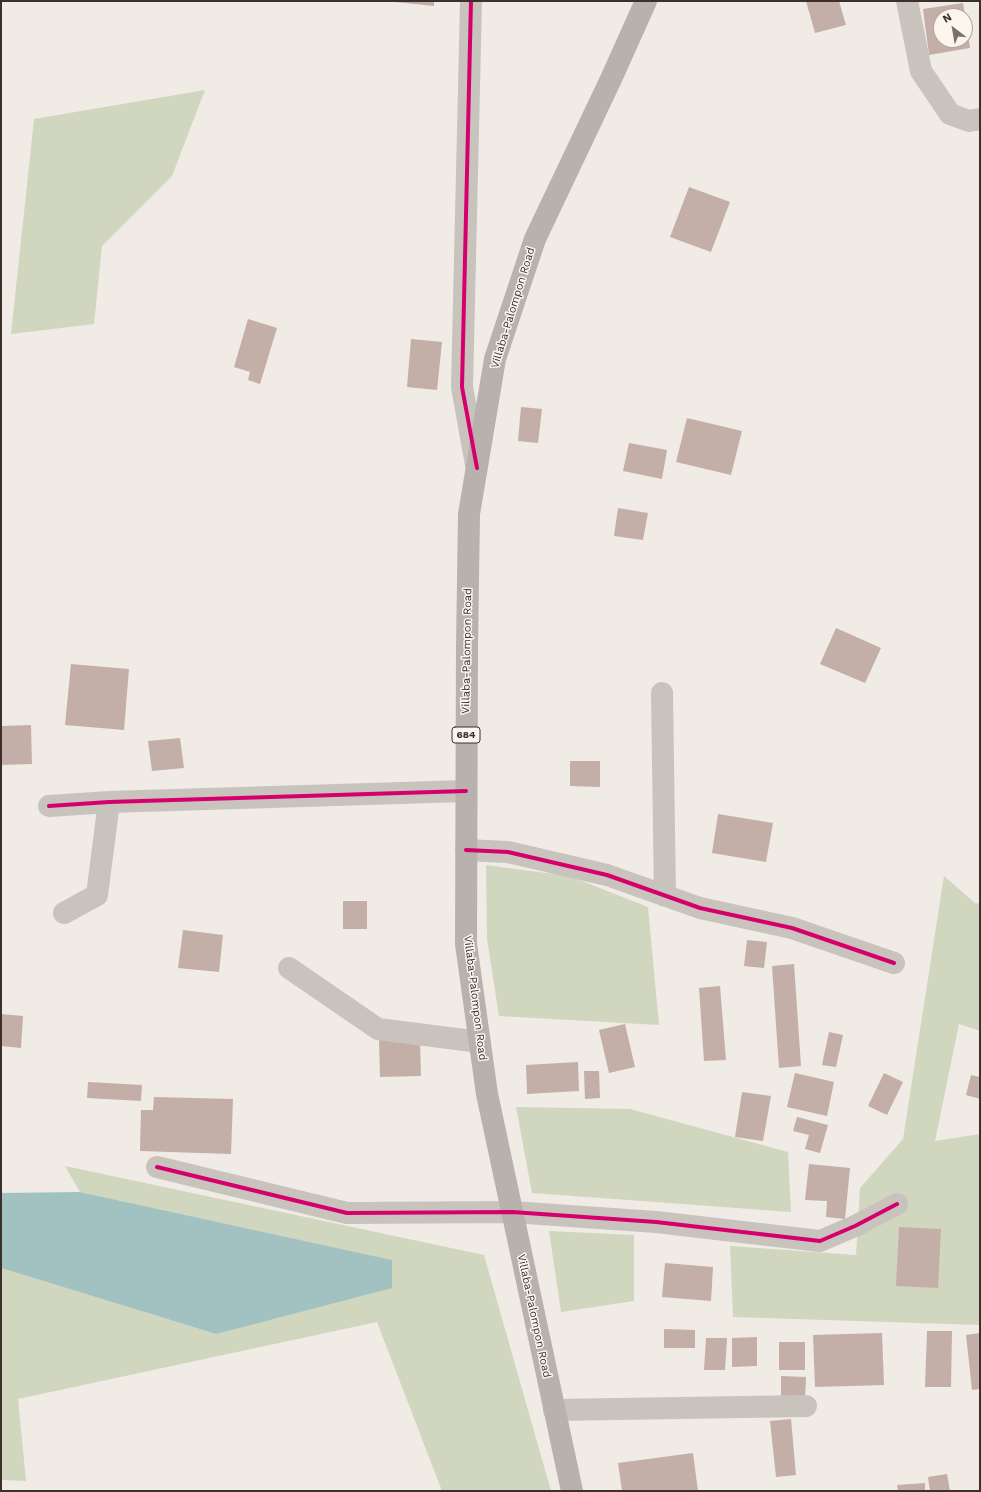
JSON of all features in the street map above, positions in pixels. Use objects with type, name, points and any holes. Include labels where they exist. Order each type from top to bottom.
[{"type":"main road","name":"Villaba-Palompon Road","points":[[572,1491],[487,1094],[466,944],[466,646],[469,514],[495,359],[534,239],[611,79],[646,1]]},
{"type":"street","points":[[471,1],[462,387],[477,468]]},
{"type":"street","points":[[907,1],[922,71],[950,114],[969,121],[980,119]]},
{"type":"street","points":[[662,693],[665,896]]},
{"type":"street","points":[[49,806],[109,802],[466,791]]},
{"type":"street","points":[[64,913],[97,895],[109,802]]},
{"type":"street","points":[[466,850],[508,852],[607,875],[700,908],[792,928],[894,963]]},
{"type":"street","points":[[289,968],[378,1029],[480,1042]]},
{"type":"street","points":[[157,1167],[347,1213],[512,1212],[656,1222],[820,1241],[855,1226],[897,1204]]},
{"type":"street","points":[[554,1410],[806,1406]]},
{"type":"green space","points":[[205,90],[172,176],[102,246],[94,324],[11,334],[34,119]]},
{"type":"green space","points":[[486,865],[569,876],[648,907],[659,1025],[499,1016],[487,939]]},
{"type":"green space","points":[[944,876],[975,903],[980,904],[980,1031],[959,1024],[935,1141],[980,1134],[980,1325],[733,1317],[730,1246],[856,1255],[860,1188],[903,1139]]},
{"type":"green space","points":[[516,1107],[630,1109],[788,1152],[791,1212],[532,1193]]},
{"type":"green space","points":[[65,1166],[484,1255],[551,1491],[442,1491],[377,1322],[18,1399],[26,1481],[1,1480],[1,1268],[216,1334],[391,1260],[80,1192]]},
{"type":"green space","points":[[549,1231],[634,1235],[634,1301],[561,1312]]},
{"type":"water","points":[[80,1192],[392,1260],[392,1288],[216,1334],[1,1268],[1,1193]]},
{"type":"building","points":[[434,1],[434,6],[395,2]]},
{"type":"building","points":[[806,1],[839,1],[846,25],[815,33]]},
{"type":"building","points":[[963,3],[964,8],[933,8],[933,48],[970,48],[929,55],[923,9]]},
{"type":"building","points":[[689,187],[730,202],[711,252],[670,237]]},
{"type":"building","points":[[248,319],[277,328],[260,384],[248,380],[250,372],[234,367]]},
{"type":"building","points":[[411,339],[442,342],[437,390],[407,387]]},
{"type":"building","points":[[521,407],[542,409],[538,443],[518,441]]},
{"type":"building","points":[[687,418],[742,431],[731,475],[676,462]]},
{"type":"building","points":[[629,443],[667,450],[662,479],[623,471]]},
{"type":"building","points":[[618,508],[648,513],[643,540],[614,536]]},
{"type":"building","points":[[836,628],[881,648],[865,683],[820,664]]},
{"type":"building","points":[[71,664],[129,669],[124,730],[65,725]]},
{"type":"building","points":[[31,725],[32,764],[1,765],[1,726]]},
{"type":"building","points":[[180,738],[184,768],[152,771],[148,741]]},
{"type":"building","points":[[570,761],[600,761],[600,787],[570,786]]},
{"type":"building","points":[[718,814],[773,823],[766,862],[712,853]]},
{"type":"building","points":[[343,901],[367,901],[367,929],[343,929]]},
{"type":"building","points":[[183,930],[223,935],[219,972],[178,968]]},
{"type":"building","points":[[747,940],[767,942],[764,968],[744,966]]},
{"type":"building","points":[[794,964],[801,1066],[779,1068],[772,966]]},
{"type":"building","points":[[720,986],[726,1060],[704,1061],[699,988]]},
{"type":"building","points":[[1,1014],[23,1016],[21,1048],[1,1046]]},
{"type":"building","points":[[625,1024],[635,1067],[609,1073],[599,1030]]},
{"type":"building","points":[[829,1032],[843,1035],[836,1067],[822,1065]]},
{"type":"building","points":[[420,1039],[421,1076],[380,1077],[379,1040]]},
{"type":"building","points":[[578,1062],[579,1091],[527,1094],[526,1065]]},
{"type":"building","points":[[584,1071],[599,1071],[600,1098],[585,1099]]},
{"type":"building","points":[[795,1073],[834,1082],[827,1116],[787,1107]]},
{"type":"building","points":[[884,1073],[903,1082],[887,1115],[868,1106]]},
{"type":"building","points":[[971,1075],[980,1077],[980,1099],[966,1095]]},
{"type":"building","points":[[88,1082],[142,1085],[141,1101],[87,1098]]},
{"type":"building","points":[[742,1092],[771,1096],[763,1141],[735,1137]]},
{"type":"building","points":[[154,1097],[233,1099],[231,1154],[140,1151],[141,1110],[153,1110]]},
{"type":"building","points":[[797,1117],[828,1125],[820,1153],[805,1149],[809,1135],[793,1131]]},
{"type":"building","points":[[809,1164],[850,1168],[845,1219],[826,1217],[827,1201],[805,1200]]},
{"type":"building","points":[[899,1227],[941,1229],[938,1288],[896,1286]]},
{"type":"building","points":[[665,1263],[713,1267],[711,1301],[662,1297]]},
{"type":"building","points":[[664,1329],[695,1330],[695,1348],[664,1348]]},
{"type":"building","points":[[927,1331],[952,1331],[951,1387],[925,1387]]},
{"type":"building","points":[[882,1333],[884,1385],[815,1387],[813,1335]]},
{"type":"building","points":[[980,1333],[980,1389],[972,1390],[966,1335]]},
{"type":"building","points":[[757,1337],[757,1366],[732,1367],[732,1338]]},
{"type":"building","points":[[706,1338],[727,1338],[725,1370],[704,1370]]},
{"type":"building","points":[[779,1342],[805,1342],[805,1370],[779,1370]]},
{"type":"building","points":[[781,1376],[806,1377],[805,1398],[781,1398]]},
{"type":"building","points":[[791,1419],[796,1475],[776,1477],[770,1421]]},
{"type":"building","points":[[693,1453],[698,1491],[622,1491],[618,1463]]},
{"type":"building","points":[[947,1474],[950,1491],[930,1491],[928,1477]]},
{"type":"building","points":[[925,1483],[925,1491],[898,1491],[897,1485]]},
{"type":"cycle path","points":[[471,1],[462,387],[477,468]]},
{"type":"cycle path","points":[[49,806],[109,802],[466,791]]},
{"type":"cycle path","points":[[466,850],[508,852],[607,875],[700,908],[792,928],[894,963]]},
{"type":"cycle path","points":[[157,1167],[347,1213],[512,1212],[656,1222],[820,1241],[855,1226],[897,1204]]}]
